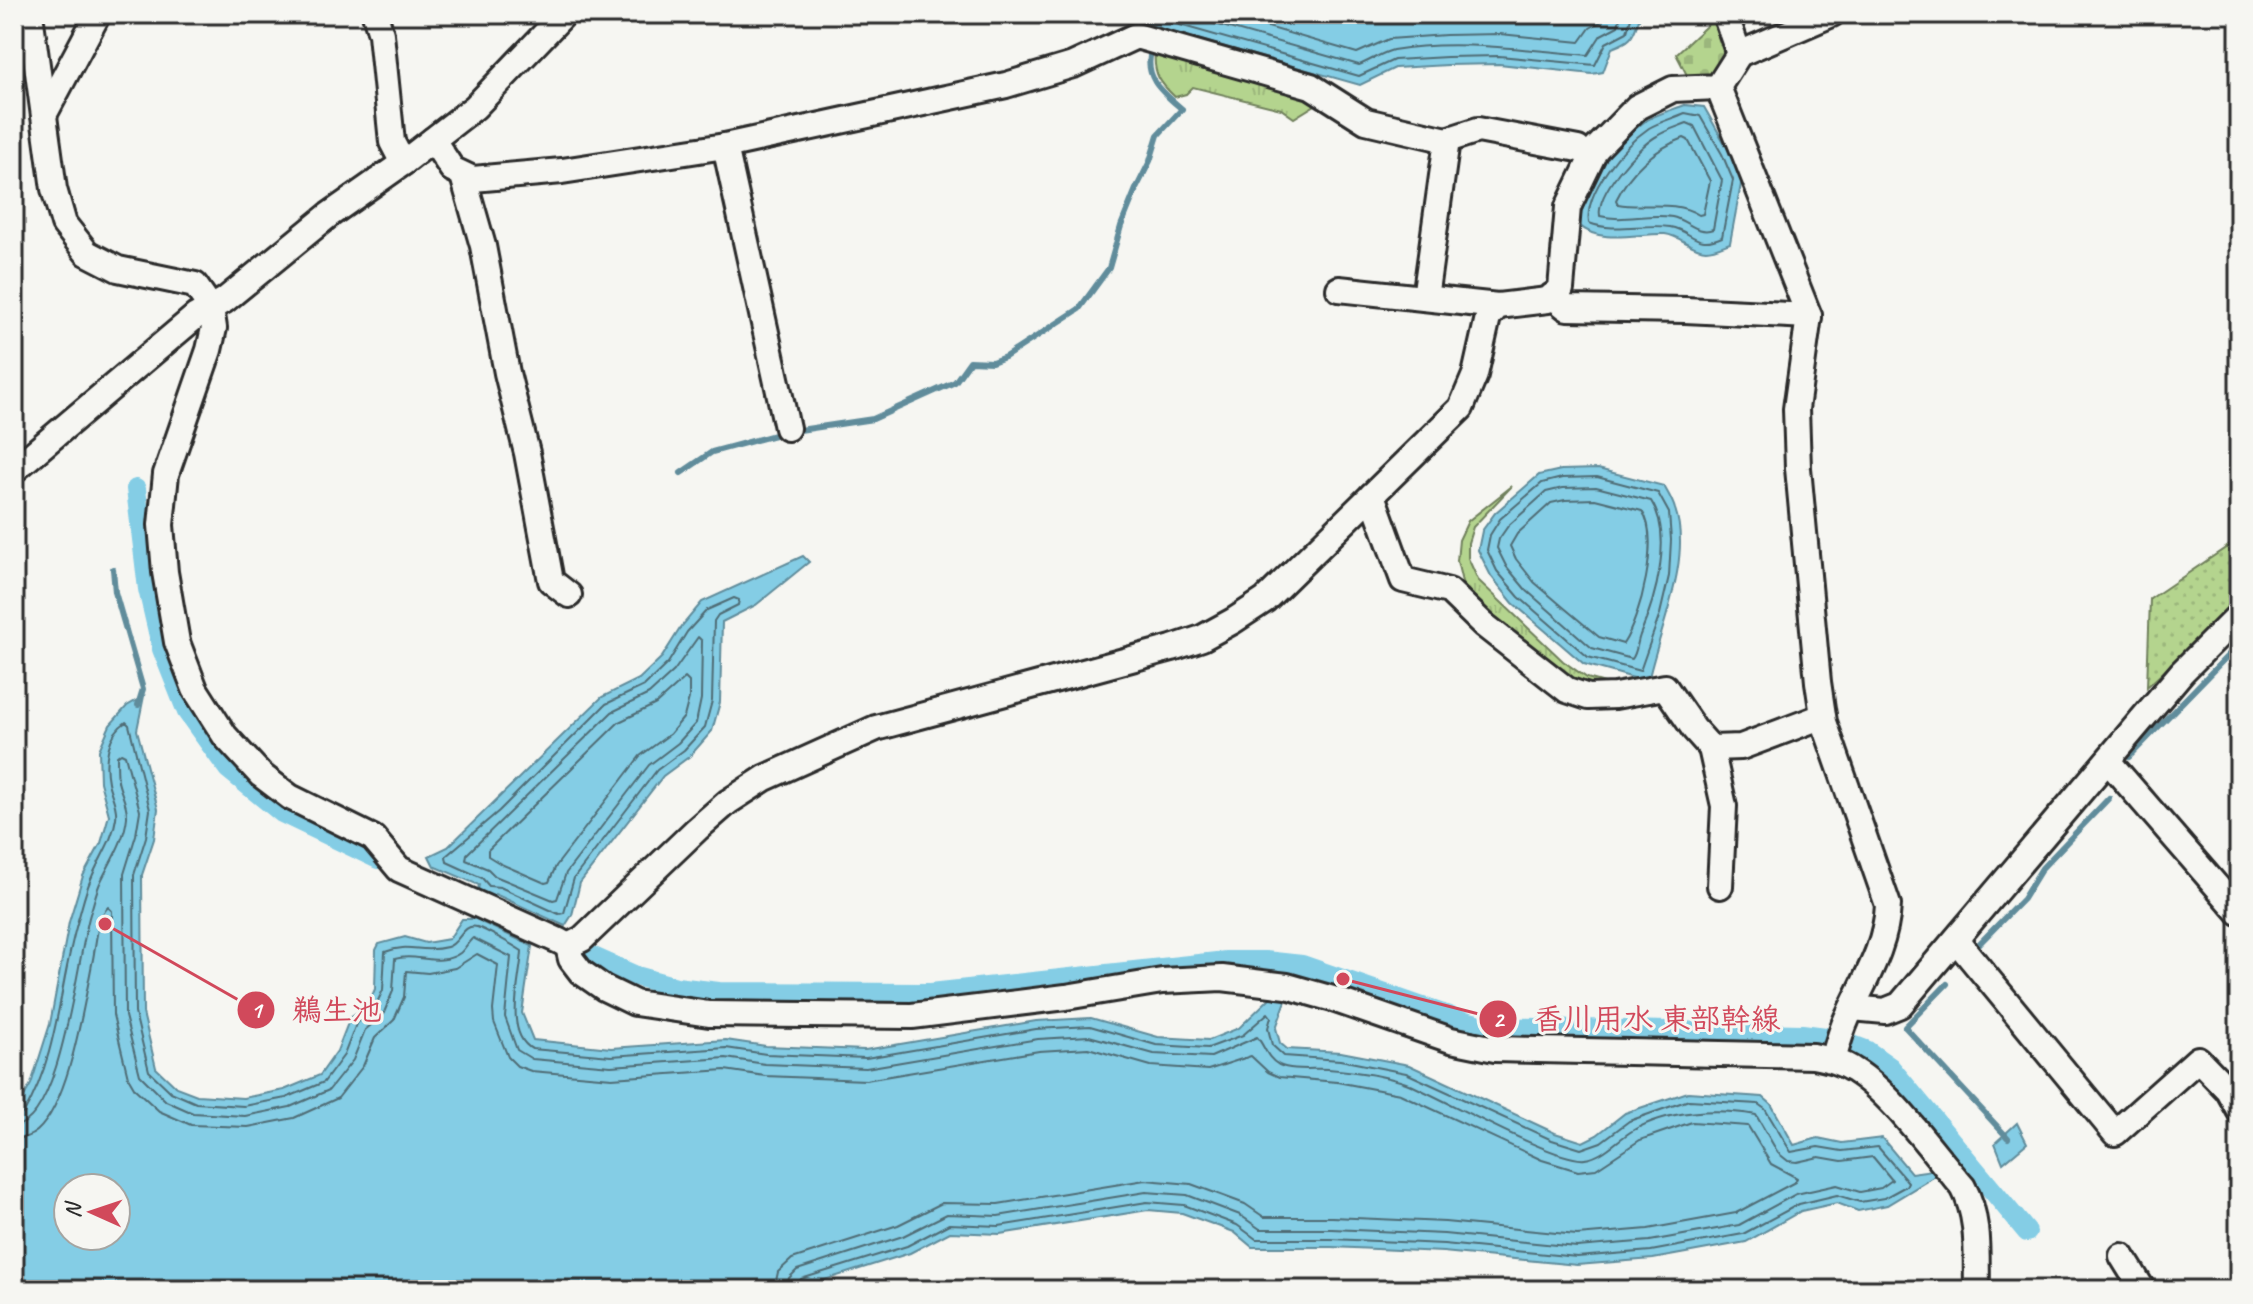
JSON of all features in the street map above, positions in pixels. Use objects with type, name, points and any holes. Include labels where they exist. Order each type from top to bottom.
[{"type":"street","points":[[30,14],[54,189],[64,224],[87,253],[118,269],[195,285],[211,308],[214,328],[209,350],[166,474],[162,512],[165,572],[177,642],[195,689],[225,736],[261,775],[290,797],[373,838],[399,869],[564,943],[582,939],[697,829],[728,802],[765,778],[876,728],[1202,638],[1265,600],[1461,408],[1475,375],[1488,317],[1498,306]]},
{"type":"street","points":[[44,115],[98,14]]},
{"type":"street","points":[[375,14],[381,34],[392,142],[403,163]]},
{"type":"street","points":[[14,470],[196,316],[225,300],[329,215],[475,107],[564,14]]},
{"type":"street","points":[[1725,14],[1739,54]]},
{"type":"street","points":[[1718,87],[1739,54],[1832,14]]},
{"type":"street","points":[[433,140],[452,169],[473,179],[562,171],[725,146],[1006,85],[1073,65],[1136,36],[1311,86],[1366,121],[1447,140],[1478,130],[1578,149]]},
{"type":"street","points":[[1566,230],[1562,202],[1578,149],[1600,129],[1673,89],[1718,87]]},
{"type":"street","points":[[1718,87],[1809,316],[1796,409],[1798,468],[1818,682],[1823,716],[1888,905],[1880,951],[1852,1008],[1833,1060]]},
{"type":"street","points":[[1339,289],[1498,306],[1548,300],[1561,289],[1568,207],[1596,149],[1637,107]]},
{"type":"street","points":[[1425,298],[1447,140]]},
{"type":"street","points":[[725,146],[787,428]]},
{"type":"street","points":[[463,176],[483,246],[551,581],[569,595]]},
{"type":"street","points":[[1552,296],[1567,308],[1809,316]]},
{"type":"street","points":[[1372,495],[1403,580],[1449,591],[1484,625],[1567,690],[1588,697],[1615,696],[1665,687],[1711,748],[1724,806],[1720,886]]},
{"type":"street","points":[[1852,1008],[1885,1011],[1900,1005],[2182,672],[2239,615]]},
{"type":"street","points":[[1711,748],[1741,747],[1823,716]]},
{"type":"street","points":[[2108,761],[2239,912]]},
{"type":"street","points":[[1956,940],[2115,1133],[2198,1059],[2228,1090],[2239,1110]]},
{"type":"street","points":[[564,943],[581,972],[604,988],[635,1003],[709,1014],[912,1016],[1066,997],[1162,981],[1222,978],[1287,986],[1451,1040],[1495,1049],[1813,1056],[1833,1060],[1853,1069],[1875,1086],[1963,1187],[1971,1201],[1975,1226],[1977,1290]]},
{"type":"street","points":[[2122,1256],[2143,1290]]},
{"type":"green space","points":[[1717,16],[1732,53],[1713,77],[1690,81],[1676,54]]},
{"type":"green space","points":[[1155,52],[1306,94],[1315,105],[1294,118],[1281,109],[1193,87],[1186,94],[1175,97],[1159,78]]},
{"type":"green space","points":[[1512,486],[1473,527],[1468,558],[1478,580],[1563,661],[1587,678],[1630,690],[1574,684],[1479,610],[1462,582],[1457,561],[1459,540],[1468,521]]},
{"type":"green space","points":[[2239,539],[2239,603],[2147,687],[2150,599]]},
{"type":"water","points":[[1144,14],[1641,14],[1632,36],[1612,48],[1603,72],[1592,74],[1499,64],[1448,65],[1395,68],[1360,85],[1144,24]]},
{"type":"water","points":[[1685,105],[1704,107],[1742,179],[1730,243],[1706,250],[1665,234],[1598,235],[1579,225],[1593,181],[1620,142],[1648,119]]},
{"type":"water","points":[[1598,469],[1664,486],[1675,509],[1680,550],[1677,573],[1648,682],[1584,664],[1513,603],[1491,576],[1478,550],[1482,531],[1495,513],[1539,475],[1561,470]]},
{"type":"water","points":[[803,556],[809,562],[756,605],[722,622],[720,702],[712,731],[690,756],[663,776],[580,883],[572,915],[565,926],[495,894],[483,923],[532,946],[522,1013],[533,1040],[611,1048],[726,1040],[766,1046],[865,1050],[1036,1021],[1091,1018],[1158,1037],[1209,1040],[1239,1028],[1273,995],[1287,998],[1276,1028],[1280,1043],[1287,1049],[1341,1052],[1409,1065],[1555,1133],[1583,1142],[1625,1113],[1688,1092],[1763,1097],[1771,1104],[1794,1145],[1818,1138],[1842,1143],[1882,1138],[1911,1173],[1932,1170],[1935,1176],[1887,1205],[1858,1211],[1837,1203],[1801,1211],[1746,1242],[1653,1259],[1577,1265],[1443,1252],[1252,1247],[1234,1232],[1182,1213],[1148,1210],[1000,1234],[950,1232],[910,1253],[793,1290],[14,1290],[14,1114],[31,1084],[50,1024],[69,922],[83,876],[101,843],[109,815],[100,782],[99,750],[110,725],[127,706],[144,696],[137,730],[158,809],[154,839],[142,875],[143,1013],[156,1068],[176,1087],[197,1095],[243,1098],[284,1090],[320,1075],[337,1051],[350,1018],[367,1007],[375,989],[376,950],[379,944],[405,937],[426,943],[449,939],[462,919],[471,919],[479,885],[434,866],[429,856],[448,847],[602,697],[639,679],[662,657],[702,602]]},
{"type":"water","points":[[2017,1123],[2027,1143],[2003,1163],[1995,1143]]},
{"type":"waterway","points":[[793,431],[873,419],[955,382],[970,361],[992,362],[1005,357],[1079,309],[1109,268],[1121,226],[1158,135],[1182,109],[1161,90],[1152,76],[1152,48]]},
{"type":"waterway","points":[[681,473],[712,452],[782,433]]},
{"type":"waterway","points":[[136,489],[148,589],[162,649],[187,712],[228,769],[282,813],[378,859]]},
{"type":"waterway","points":[[113,569],[115,592],[143,689],[138,705]]},
{"type":"waterway","points":[[2129,757],[2239,644]]},
{"type":"waterway","points":[[1975,948],[2023,899],[2042,868],[2109,798]]},
{"type":"waterway","points":[[582,952],[636,976],[676,987],[719,992],[931,993],[1226,961],[1265,961],[1302,965],[1457,1019],[1489,1027],[1802,1034],[1834,1038],[1866,1050],[1890,1067],[2027,1232]]},
{"type":"waterway","points":[[1947,984],[1905,1027],[2008,1138]]},
{"type":"place","name":"鵜生池","points":[[105,924]]},
{"type":"place","name":"香川用水 東部幹線","points":[[1343,979]]}]
